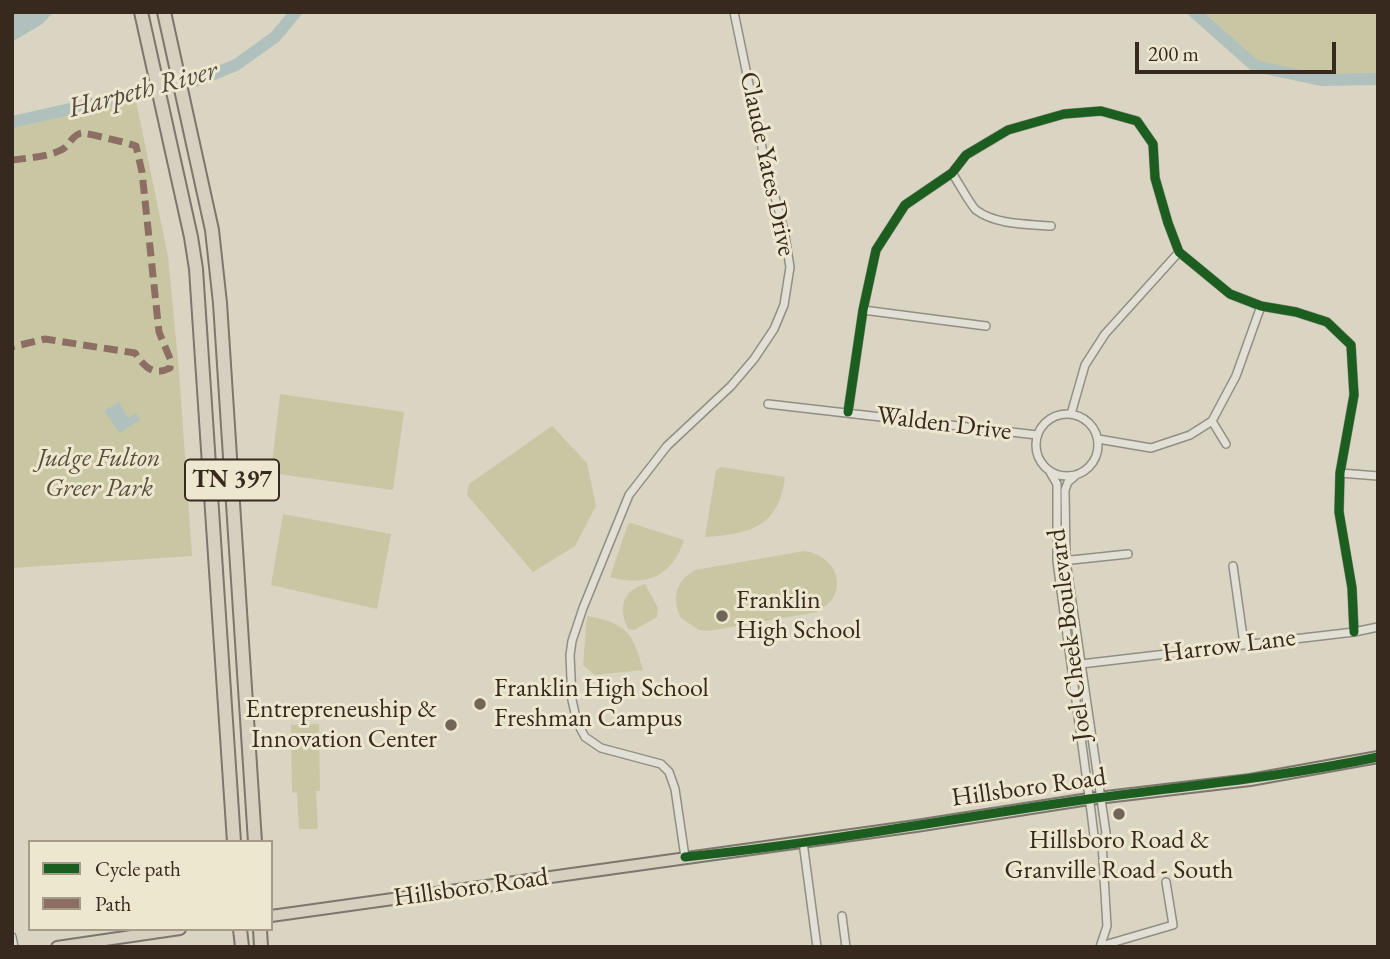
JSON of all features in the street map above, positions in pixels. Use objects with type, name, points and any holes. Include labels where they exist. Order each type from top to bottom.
[{"type":"highway","name":"TN 397","points":[[141,12],[191,237],[200,307],[234,840]]},
{"type":"highway","name":"TN 397","points":[[165,18],[212,230],[220,303],[255,840]]},
{"type":"main road","name":"Hillsboro Road","points":[[273,916],[1230,782],[1378,757]]},
{"type":"main road","points":[[57,947],[166,931]]},
{"type":"street","name":"Claude Yates Drive","points":[[685,857],[675,789],[669,772],[661,764],[601,748],[585,737],[577,722],[572,700],[570,655],[583,608],[629,495],[667,446],[732,387],[774,329],[784,305],[790,267],[784,230],[764,157],[734,12]]},
{"type":"street","points":[[848,412],[863,310],[876,250],[905,205],[952,173],[966,155],[1008,130],[1064,114],[1101,111],[1137,121],[1153,144],[1156,178],[1179,252],[1230,294],[1261,306],[1296,312],[1327,322],[1351,345],[1354,395],[1340,473],[1339,512],[1352,588],[1354,632]]},
{"type":"street","points":[[952,173],[974,209],[998,220],[1051,226]]},
{"type":"street","points":[[1051,472],[1061,477],[1076,475],[1087,469],[1096,457],[1098,439],[1094,430],[1087,421],[1071,414],[1085,365],[1105,334],[1179,252]]},
{"type":"street","points":[[1098,439],[1151,448],[1190,435],[1212,421],[1236,376],[1261,306]]},
{"type":"street","points":[[863,310],[986,326]]},
{"type":"street","name":"Walden Drive","points":[[768,404],[1037,435]]},
{"type":"street","name":"Walden Drive","points":[[1051,472],[1042,464],[1037,453],[1037,435],[1042,425],[1051,418],[1071,414]]},
{"type":"street","points":[[1212,421],[1226,444]]},
{"type":"street","name":"Joel Cheek Boulevard","points":[[1051,472],[1057,484],[1062,561],[1084,760],[1095,799]]},
{"type":"street","points":[[1340,473],[1378,476]]},
{"type":"street","name":"Joel Cheek Boulevard","points":[[1076,475],[1068,482],[1065,490],[1062,561],[1081,664],[1094,757],[1095,799]]},
{"type":"street","points":[[1062,561],[1128,554]]},
{"type":"street","points":[[1233,566],[1244,644]]},
{"type":"street","name":"Harrow Lane","points":[[1081,664],[1378,627]]},
{"type":"street","points":[[1084,760],[1094,757]]},
{"type":"street","points":[[1095,799],[1094,836],[1102,843]]},
{"type":"street","points":[[1095,799],[1106,833],[1102,843],[1107,926],[1100,946]]},
{"type":"street","points":[[803,842],[817,947]]},
{"type":"street","points":[[1100,946],[1173,925],[1166,882]]},
{"type":"street","points":[[842,916],[846,947]]},
{"type":"street","points":[[12,937],[14,947]]},
{"type":"green space","points":[[1194,12],[1378,12],[1378,79],[1321,80],[1255,66]]},
{"type":"green space","name":"Judge Fulton Greer Park","points":[[136,101],[168,256],[192,556],[12,568],[12,122]]},
{"type":"green space","points":[[280,394],[404,412],[393,490],[271,473]]},
{"type":"green space","points":[[552,426],[587,463],[596,506],[575,546],[533,572],[467,495],[469,484]]},
{"type":"green space","points":[[721,467],[785,477],[782,494],[769,518],[759,525],[735,534],[705,537],[716,470]]},
{"type":"green space","points":[[283,514],[391,534],[377,609],[271,585]]},
{"type":"green space","points":[[628,524],[684,540],[679,553],[665,571],[635,581],[610,577]]},
{"type":"green space","points":[[804,551],[826,560],[835,572],[837,580],[833,598],[817,612],[709,631],[699,630],[681,618],[676,604],[677,591],[683,579],[695,570]]},
{"type":"green space","points":[[645,584],[658,608],[657,617],[634,630],[628,629],[623,614],[624,601],[631,591]]},
{"type":"green space","points":[[587,616],[620,626],[636,647],[643,670],[595,675],[583,665]]},
{"type":"green space","points":[[319,724],[320,791],[316,791],[318,829],[299,829],[297,793],[292,792],[291,725]]},
{"type":"shaded area","points":[[12,12],[54,12],[42,24],[12,42]]},
{"type":"shaded area","points":[[119,402],[128,418],[136,413],[140,420],[120,433],[104,411]]},
{"type":"waterway","name":"Harpeth River","points":[[12,122],[199,80],[236,65],[275,37],[296,12]]},
{"type":"waterway","name":"Harpeth River","points":[[1194,12],[1255,66],[1321,80],[1378,79]]},
{"type":"marked path","points":[[12,160],[56,152],[82,133],[136,146],[142,172],[159,332],[171,361],[170,368],[154,371],[135,353],[45,339],[12,347]]},
{"type":"cycle path","points":[[848,412],[863,310],[876,250],[905,205],[952,173],[966,155],[1008,130],[1064,114],[1101,111],[1137,121],[1153,144],[1155,178],[1179,252],[1230,294],[1261,306],[1296,312],[1327,322],[1351,345],[1354,395],[1340,473],[1339,512],[1352,588],[1354,632]]},
{"type":"cycle path","points":[[685,857],[787,845],[1089,799],[1270,776],[1378,757]]},
{"type":"place","name":"Franklin High School","points":[[722,616]]},
{"type":"place","name":"Franklin High School Freshman Campus","points":[[480,704]]},
{"type":"place","name":"Entrepreneuship & Innovation Center","points":[[451,725]]},
{"type":"place","name":"Hillsboro Road & Granville Road - South","points":[[1119,814]]}]
